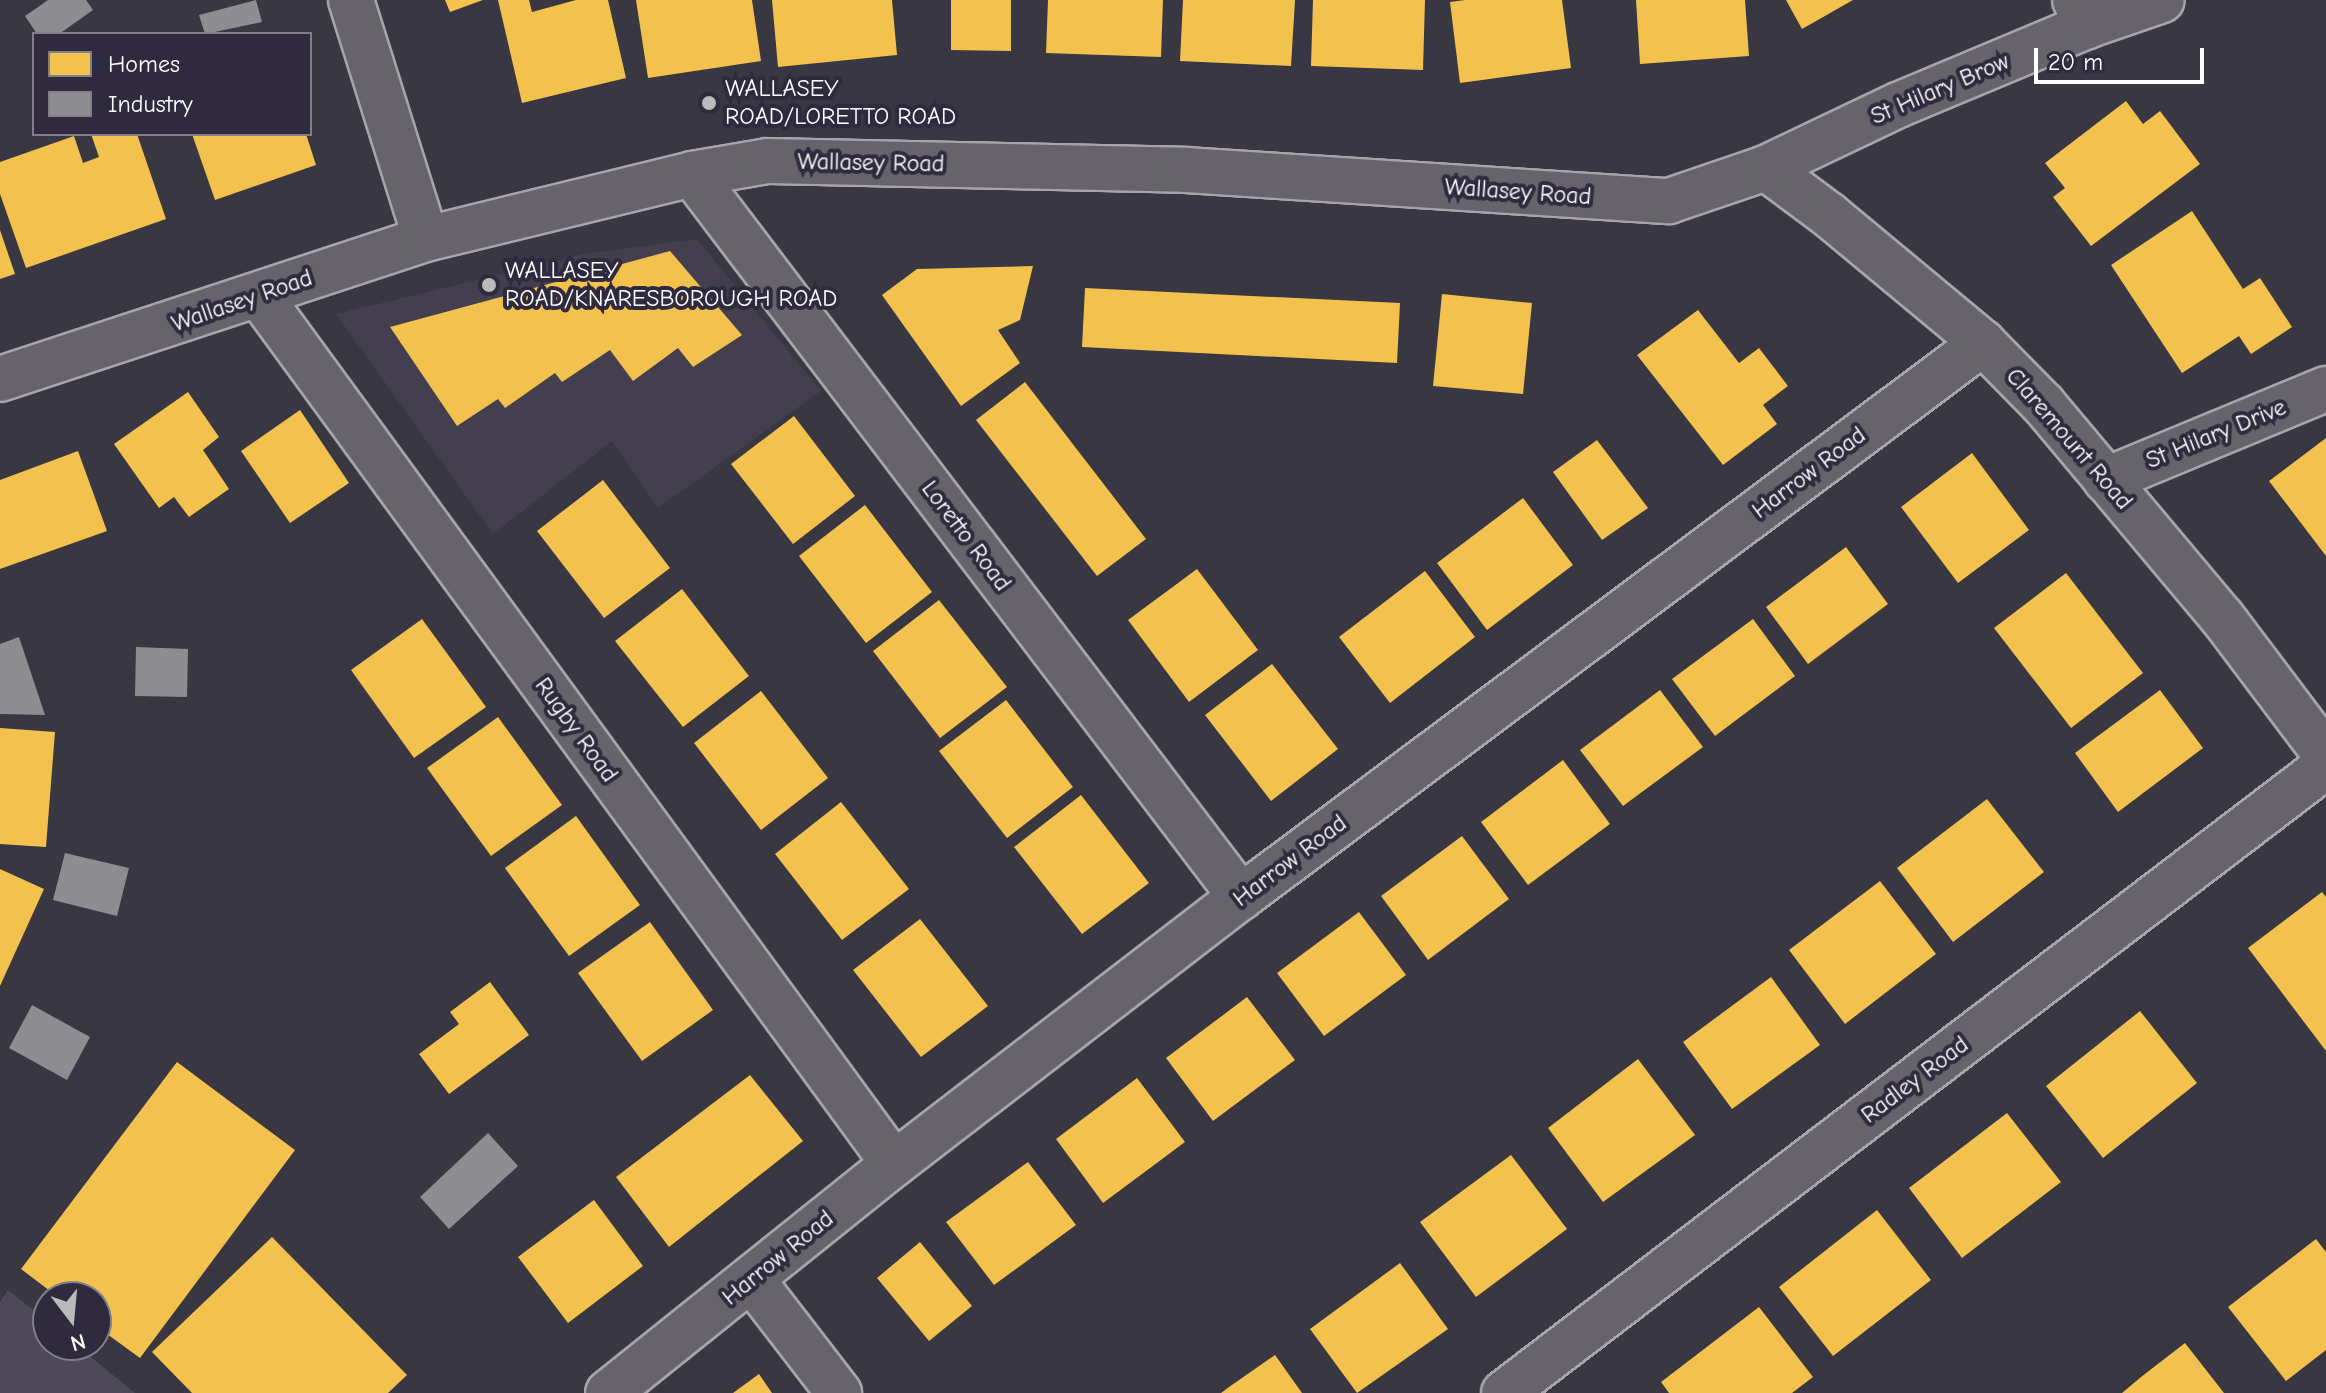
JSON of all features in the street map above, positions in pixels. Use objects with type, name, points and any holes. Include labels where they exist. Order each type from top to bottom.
[{"type":"street","points":[[351,0],[426,239]]},
{"type":"street","name":"St Hilary Brow","points":[[1766,168],[2081,13],[2162,0]]},
{"type":"street","name":"Wallasey Road","points":[[0,379],[426,239],[692,174],[767,161],[1186,170],[1669,201],[1766,168]]},
{"type":"street","name":"Claremount Road","points":[[1766,168],[1829,215],[1983,343],[2043,404],[2222,617],[2326,755]]},
{"type":"street","name":"Loretto Road","points":[[692,174],[1241,897]]},
{"type":"street","name":"Rugby Road","points":[[259,295],[894,1164]]},
{"type":"street","name":"Harrow Road","points":[[608,1393],[894,1164],[1241,897],[1983,343]]},
{"type":"street","name":"St Hilary Drive","points":[[2106,480],[2326,389]]},
{"type":"street","name":"Radley Road","points":[[1504,1393],[2326,766]]},
{"type":"street","points":[[752,1280],[839,1393]]},
{"type":"shaded area","points":[[697,239],[821,391],[658,508],[612,441],[493,534],[336,314],[584,254]]},
{"type":"shaded area","points":[[8,1290],[32,1309],[32,1361],[96,1361],[135,1393],[0,1393],[0,1302]]},
{"type":"building: Homes","points":[[445,0],[483,0],[450,12]]},
{"type":"building: Homes","points":[[498,0],[529,0],[532,12],[576,0],[608,0],[626,78],[522,103]]},
{"type":"building: Homes","points":[[636,0],[752,0],[761,61],[648,78]]},
{"type":"building: Homes","points":[[772,0],[892,0],[897,55],[778,67]]},
{"type":"building: Homes","points":[[951,0],[1011,0],[1011,51],[951,50]]},
{"type":"building: Homes","points":[[1048,0],[1163,0],[1161,57],[1046,53]]},
{"type":"building: Homes","points":[[1183,0],[1295,0],[1291,66],[1180,61]]},
{"type":"building: Homes","points":[[1313,0],[1425,0],[1423,70],[1311,66]]},
{"type":"building: Homes","points":[[1562,0],[1571,68],[1460,83],[1450,2]]},
{"type":"building: Homes","points":[[1636,0],[1745,0],[1749,56],[1640,64]]},
{"type":"building: Homes","points":[[1786,0],[1853,0],[1802,29]]},
{"type":"building: Homes","points":[[2126,101],[2143,124],[2160,111],[2200,164],[2091,246],[2053,197],[2065,188],[2045,163]]},
{"type":"building: Homes","points":[[74,136],[83,163],[99,157],[92,136],[138,136],[166,219],[26,268],[0,194],[0,162]]},
{"type":"building: Homes","points":[[193,136],[307,136],[316,165],[215,200]]},
{"type":"building: Homes","points":[[2192,211],[2243,289],[2260,278],[2292,327],[2251,354],[2239,336],[2182,373],[2111,265]]},
{"type":"building: Homes","points":[[0,230],[15,274],[0,279]]},
{"type":"building: Homes","points":[[670,251],[742,335],[693,367],[678,348],[633,381],[610,350],[562,382],[555,373],[505,408],[498,399],[457,426],[390,327]]},
{"type":"building: Homes","points":[[1033,266],[1020,320],[998,330],[1020,363],[961,406],[882,295],[917,269]]},
{"type":"building: Homes","points":[[1085,288],[1400,303],[1397,363],[1082,347]]},
{"type":"building: Homes","points":[[1442,294],[1532,303],[1523,394],[1433,386]]},
{"type":"building: Homes","points":[[1698,310],[1739,363],[1759,348],[1788,386],[1763,405],[1777,424],[1723,465],[1637,355]]},
{"type":"building: Homes","points":[[1025,382],[1146,539],[1097,576],[976,420]]},
{"type":"building: Homes","points":[[188,392],[219,437],[203,450],[229,489],[189,517],[174,497],[159,508],[114,444]]},
{"type":"building: Homes","points":[[300,410],[349,483],[290,523],[241,451]]},
{"type":"building: Homes","points":[[794,416],[855,496],[793,544],[731,464]]},
{"type":"building: Homes","points":[[2326,438],[2326,556],[2269,481]]},
{"type":"building: Homes","points":[[1597,440],[1648,508],[1602,540],[1553,472]]},
{"type":"building: Homes","points":[[78,451],[107,531],[0,569],[0,480]]},
{"type":"building: Homes","points":[[1972,453],[2029,530],[1958,583],[1901,507]]},
{"type":"building: Homes","points":[[603,480],[670,568],[604,618],[537,531]]},
{"type":"building: Homes","points":[[1523,498],[1573,565],[1487,630],[1437,563]]},
{"type":"building: Homes","points":[[865,505],[932,592],[866,643],[799,556]]},
{"type":"building: Homes","points":[[1846,547],[1888,604],[1808,664],[1766,607]]},
{"type":"building: Homes","points":[[1197,569],[1258,650],[1189,702],[1128,620]]},
{"type":"building: Homes","points":[[1425,571],[1475,637],[1390,703],[1339,637]]},
{"type":"building: Homes","points":[[2066,573],[2143,673],[2071,728],[1994,628]]},
{"type":"building: Homes","points":[[682,589],[749,676],[683,727],[615,641]]},
{"type":"building: Homes","points":[[939,600],[1007,687],[940,738],[873,651]]},
{"type":"building: Homes","points":[[422,619],[486,707],[414,758],[351,670]]},
{"type":"building: Homes","points":[[1753,619],[1795,676],[1715,736],[1672,679]]},
{"type":"building: Homes","points":[[1272,664],[1338,749],[1271,801],[1205,715]]},
{"type":"building: Homes","points":[[1660,690],[1703,747],[1623,806],[1580,750]]},
{"type":"building: Homes","points":[[2160,690],[2203,748],[2118,812],[2075,753]]},
{"type":"building: Homes","points":[[761,691],[828,778],[761,830],[694,743]]},
{"type":"building: Homes","points":[[1006,700],[1073,787],[1007,838],[939,751]]},
{"type":"building: Homes","points":[[498,717],[562,805],[491,856],[427,768]]},
{"type":"building: Homes","points":[[0,728],[55,732],[46,847],[0,844]]},
{"type":"building: Homes","points":[[1563,760],[1610,824],[1528,885],[1481,822]]},
{"type":"building: Homes","points":[[1081,795],[1149,883],[1082,934],[1014,847]]},
{"type":"building: Homes","points":[[1987,799],[2044,872],[1953,942],[1897,868]]},
{"type":"building: Homes","points":[[841,802],[909,889],[842,940],[775,854]]},
{"type":"building: Homes","points":[[576,816],[640,905],[569,956],[505,868]]},
{"type":"building: Homes","points":[[1462,836],[1509,899],[1428,960],[1381,896]]},
{"type":"building: Homes","points":[[0,869],[44,889],[0,986]]},
{"type":"building: Homes","points":[[1880,881],[1936,954],[1845,1024],[1789,950]]},
{"type":"building: Homes","points":[[2322,892],[2326,897],[2326,1051],[2248,948]]},
{"type":"building: Homes","points":[[1359,912],[1406,975],[1324,1036],[1277,973]]},
{"type":"building: Homes","points":[[920,919],[988,1006],[921,1057],[853,970]]},
{"type":"building: Homes","points":[[650,922],[713,1010],[642,1061],[578,973]]},
{"type":"building: Homes","points":[[1771,977],[1820,1045],[1732,1109],[1683,1042]]},
{"type":"building: Homes","points":[[490,982],[529,1035],[449,1094],[419,1054],[459,1024],[450,1012]]},
{"type":"building: Homes","points":[[1247,997],[1295,1060],[1213,1121],[1166,1058]]},
{"type":"building: Homes","points":[[2140,1011],[2197,1083],[2103,1158],[2046,1086]]},
{"type":"building: Homes","points":[[1638,1059],[1695,1135],[1603,1202],[1548,1128]]},
{"type":"building: Homes","points":[[177,1062],[295,1150],[140,1358],[112,1338],[112,1281],[37,1281],[21,1269]]},
{"type":"building: Homes","points":[[750,1075],[803,1141],[669,1247],[616,1177]]},
{"type":"building: Homes","points":[[1137,1078],[1185,1142],[1103,1203],[1056,1139]]},
{"type":"building: Homes","points":[[2007,1113],[2061,1182],[1962,1258],[1909,1188]]},
{"type":"building: Homes","points":[[1511,1155],[1567,1229],[1476,1297],[1420,1222]]},
{"type":"building: Homes","points":[[1028,1162],[1076,1225],[994,1285],[946,1222]]},
{"type":"building: Homes","points":[[594,1200],[643,1266],[568,1323],[518,1257]]},
{"type":"building: Homes","points":[[1877,1210],[1931,1280],[1833,1356],[1779,1287]]},
{"type":"building: Homes","points":[[272,1237],[407,1375],[388,1393],[192,1393],[152,1352]]},
{"type":"building: Homes","points":[[2316,1239],[2326,1252],[2326,1350],[2286,1381],[2228,1307]]},
{"type":"building: Homes","points":[[920,1242],[972,1306],[929,1341],[877,1278]]},
{"type":"building: Homes","points":[[1400,1263],[1448,1329],[1357,1393],[1310,1329]]},
{"type":"building: Homes","points":[[1759,1307],[1813,1377],[1792,1393],[1669,1393],[1661,1382]]},
{"type":"building: Homes","points":[[2185,1343],[2224,1393],[2122,1393],[2141,1377]]},
{"type":"building: Homes","points":[[1275,1355],[1302,1393],[1221,1393],[1229,1387]]},
{"type":"building: Homes","points":[[759,1374],[772,1393],[733,1393]]},
{"type":"building: Industry","points":[[48,0],[86,0],[93,10],[62,32],[36,32],[25,16]]},
{"type":"building: Industry","points":[[256,0],[262,22],[204,32],[199,15]]},
{"type":"building: Industry","points":[[19,637],[45,715],[0,714],[0,644]]},
{"type":"building: Industry","points":[[136,647],[188,649],[187,697],[135,696]]},
{"type":"building: Industry","points":[[65,853],[129,868],[117,916],[53,900]]},
{"type":"building: Industry","points":[[32,1005],[90,1037],[67,1080],[9,1048]]},
{"type":"building: Industry","points":[[488,1133],[518,1166],[449,1229],[420,1197]]},
{"type":"place","name":"WALLASEY ROAD/LORETTO ROAD","points":[[709,103]]},
{"type":"place","name":"WALLASEY ROAD/KNARESBOROUGH ROAD","points":[[489,285]]}]
